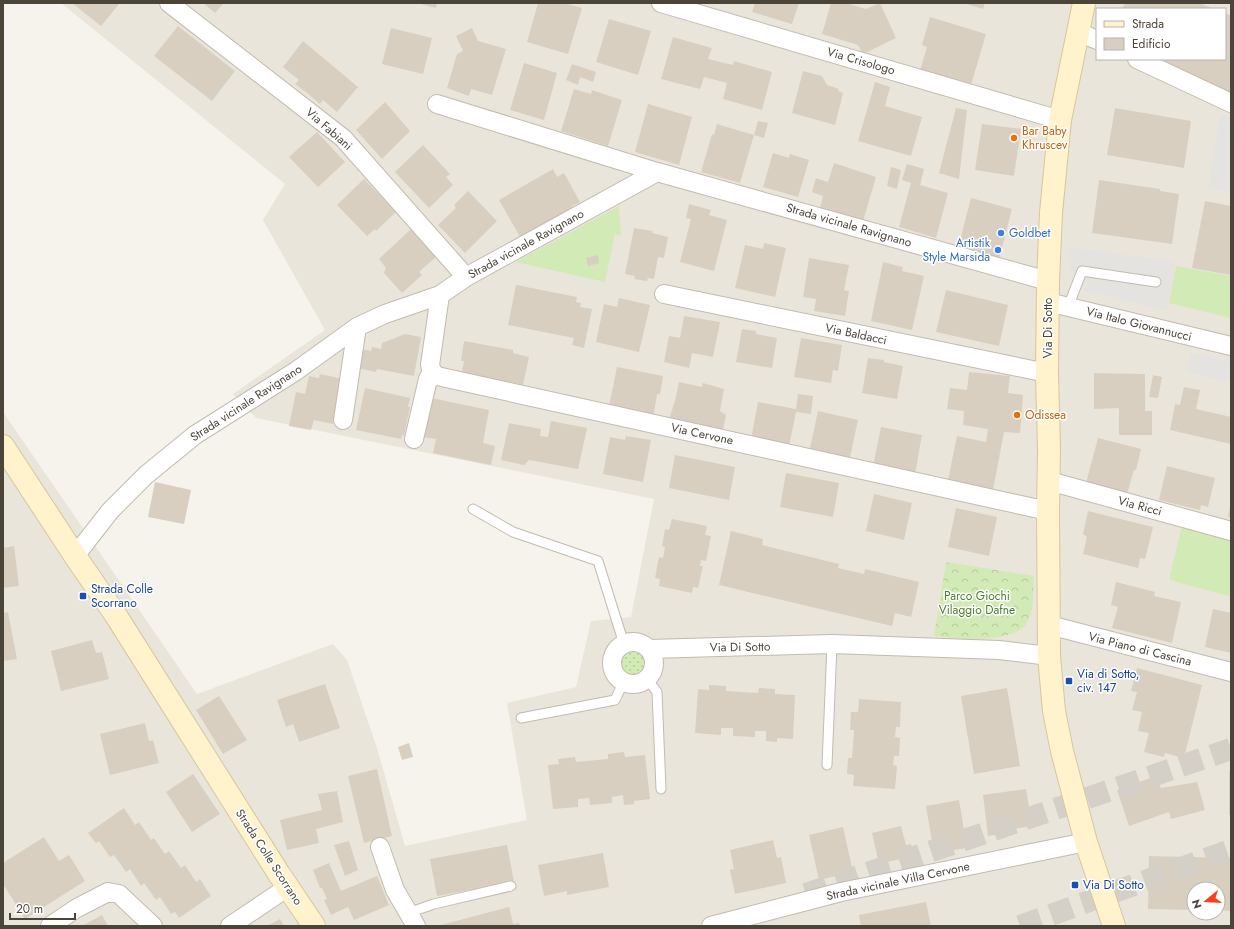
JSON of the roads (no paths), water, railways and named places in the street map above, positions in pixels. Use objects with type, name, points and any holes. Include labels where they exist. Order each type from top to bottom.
[{"type":"street","name":"Via Fabiani","points":[[169,3],[343,138],[466,277]]},
{"type":"street","name":"Via Crisologo","points":[[661,3],[1060,120]]},
{"type":"street","name":"Via Di Sotto","points":[[1084,3],[1088,36],[1060,120],[1051,213],[1055,297],[1047,373],[1049,481],[1049,656],[1054,711],[1062,751],[1086,842],[1114,926]]},
{"type":"street","points":[[1139,60],[1231,102]]},
{"type":"street","points":[[437,104],[656,172]]},
{"type":"street","name":"Strada vicinale Ravignano","points":[[75,556],[110,511],[146,474],[195,435],[296,371],[357,327],[385,314],[440,296],[466,277],[656,172],[1055,297]]},
{"type":"street","name":"Via Baldacci","points":[[664,294],[1047,373]]},
{"type":"street","points":[[414,439],[428,379],[432,371],[430,365],[440,296]]},
{"type":"street","name":"Via Italo Giovannucci","points":[[1055,297],[1231,346]]},
{"type":"street","points":[[343,420],[357,327]]},
{"type":"street","name":"Via Cervone","points":[[432,371],[437,376],[1048,511]]},
{"type":"street","name":"Strada Colle Scorrano","points":[[3,446],[115,614],[314,926]]},
{"type":"street","name":"Via Ricci","points":[[1049,481],[1231,531]]},
{"type":"street","name":"Via Piano di Cascina","points":[[1049,625],[1231,672]]},
{"type":"street","points":[[630,642],[637,642],[644,644],[649,649],[652,655],[654,668],[647,679],[636,684],[629,685],[623,683],[613,673],[611,660],[618,647],[630,642]]},
{"type":"street","name":"Via Di Sotto","points":[[649,649],[832,644],[999,650],[1049,656]]},
{"type":"street","name":"Strada vicinale Villa Cervone","points":[[711,926],[841,892],[1086,842]]},
{"type":"street","points":[[380,847],[395,890],[412,919]]},
{"type":"street","points":[[230,926],[288,887]]},
{"type":"street","points":[[50,926],[77,908],[108,892],[119,894],[154,926]]},
{"type":"lane","points":[[1055,297],[1082,271],[1156,282]]},
{"type":"lane","points":[[473,509],[513,532],[598,561],[624,644]]},
{"type":"lane","points":[[827,765],[832,644]]},
{"type":"lane","points":[[647,679],[657,692],[661,788]]},
{"type":"lane","points":[[521,718],[615,700],[623,683]]},
{"type":"lane","points":[[412,919],[434,904],[511,886]]},
{"type":"tunnel","points":[[806,894],[1231,749]]},
{"type":"tunnel","points":[[1020,926],[1231,850]]},
{"type":"place","name":"Bar Baby Khruscev","points":[[1014,138]]},
{"type":"place","name":"Goldbet","points":[[1001,233]]},
{"type":"place","name":"Artistik Style Marsida","points":[[998,250]]},
{"type":"place","name":"Odissea","points":[[1017,415]]},
{"type":"place","name":"Strada Colle Scorrano","points":[[83,596]]},
{"type":"place","name":"Via di Sotto, civ. 147","points":[[1069,681]]},
{"type":"place","name":"Via Di Sotto","points":[[1075,885]]},
{"type":"park label","name":"Parco Giochi Vilaggio Dafne","points":[[977,603]]}]
